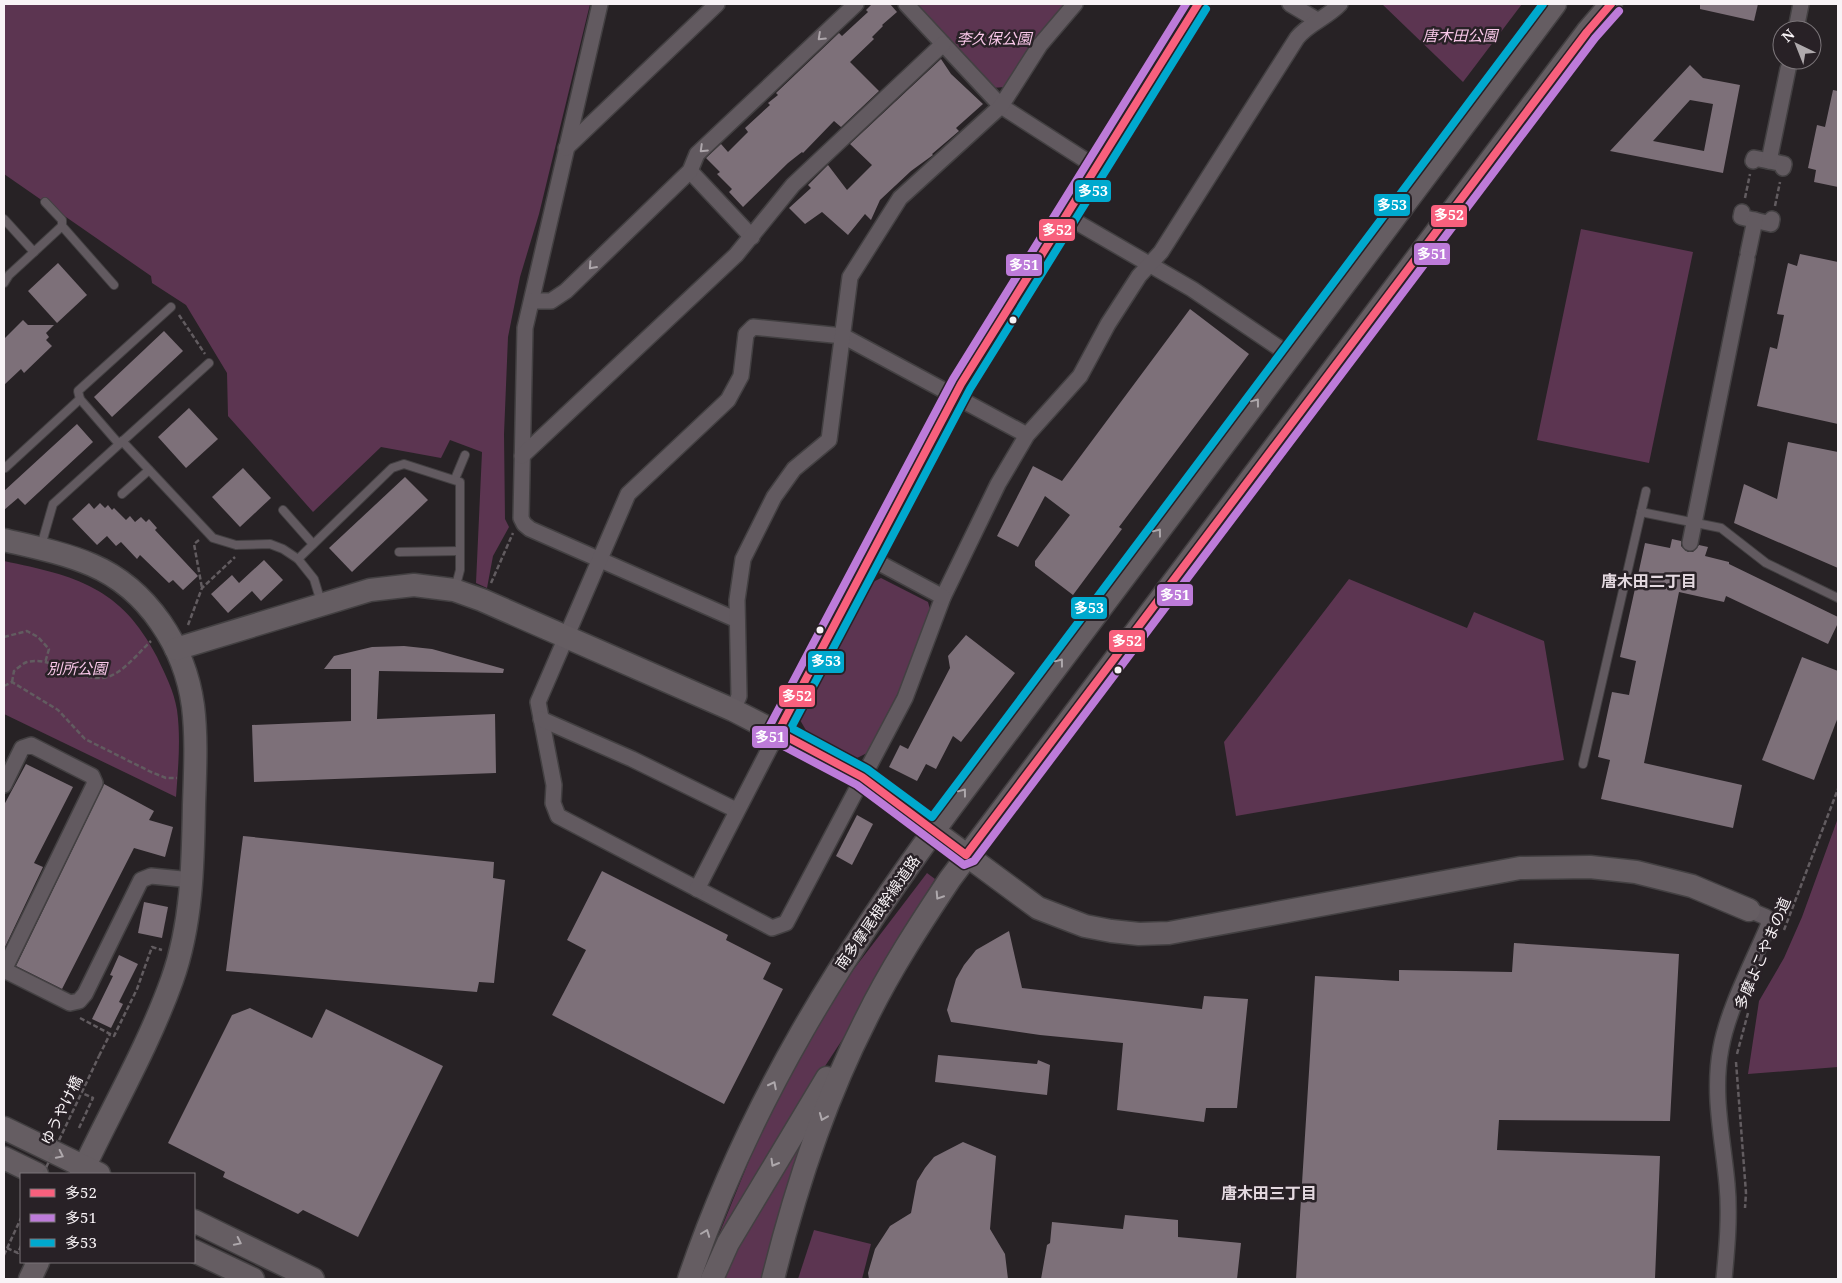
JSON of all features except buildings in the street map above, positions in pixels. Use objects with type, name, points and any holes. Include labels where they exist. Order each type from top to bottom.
[{"type":"main road","points":[[778,732],[955,397],[1198,4]]},
{"type":"main road","points":[[712,1279],[736,1228],[788,1140],[866,1018],[920,925],[966,855],[1586,32],[1611,4]]},
{"type":"main road","name":"南多摩尾根幹線道路","points":[[689,1279],[721,1194],[749,1132],[801,1030],[872,916],[1555,5]]},
{"type":"main road","points":[[4,540],[66,555],[94,566],[123,584],[157,618],[176,648],[189,684],[195,733],[192,880],[184,934],[173,977],[160,1013],[88,1172],[4,1128]]},
{"type":"main road","points":[[176,648],[370,590],[403,586],[454,590],[566,636],[778,732],[862,777],[1038,908],[1085,926],[1139,934],[1169,933],[1476,875],[1529,867],[1590,867],[1658,876],[1692,886],[1749,910]]},
{"type":"main road","points":[[773,1279],[792,1208],[818,1128],[866,1018]]},
{"type":"main road","points":[[4,1158],[35,1173]]},
{"type":"main road","points":[[195,1221],[313,1279]]},
{"type":"main road","points":[[195,1251],[253,1279]]},
{"type":"main road","points":[[30,1279],[38,1263]]},
{"type":"street","points":[[600,4],[526,328],[521,518],[524,524],[600,560],[737,620]]},
{"type":"street","points":[[566,148],[717,4]]},
{"type":"street","points":[[532,301],[551,301],[566,291],[690,171],[697,154],[856,4]]},
{"type":"street","points":[[906,4],[1001,106],[1096,167]]},
{"type":"street","points":[[733,710],[739,696],[737,600],[743,559],[774,497],[794,469],[829,440],[850,278],[900,198],[1001,106],[1040,45],[1075,4]]},
{"type":"street","points":[[1290,4],[1317,20]]},
{"type":"street","points":[[1027,435],[843,336],[753,327],[746,334],[741,376],[728,400],[628,494],[538,702],[554,785],[553,803],[558,816],[772,928],[786,923],[905,698],[943,597],[998,484],[1027,435],[1080,376],[1108,324],[1140,276],[1161,252],[1297,38],[1306,27],[1340,4]]},
{"type":"street","points":[[1798,20],[1801,4]]},
{"type":"street","points":[[522,456],[736,255],[793,185],[943,44]]},
{"type":"street","points":[[1769,161],[1788,70]]},
{"type":"street","points":[[1753,161],[1754,158],[1784,164],[1783,168]]},
{"type":"street","points":[[690,171],[752,237]]},
{"type":"street","points":[[1742,212],[1741,217],[1771,224],[1772,219]]},
{"type":"street","points":[[1066,216],[1200,294],[1291,356]]},
{"type":"street","points":[[1690,543],[1755,220]]},
{"type":"street","points":[[870,558],[943,597]]},
{"type":"street","points":[[541,719],[632,759],[736,810]]},
{"type":"street","points":[[697,889],[736,810],[778,732]]},
{"type":"street","points":[[4,785],[22,748],[31,745],[92,776],[95,783],[4,970],[70,1003],[79,1001],[86,994],[141,880],[151,876],[192,880]]},
{"type":"street","points":[[1724,1279],[1727,1186],[1719,1120],[1718,1074],[1721,1047],[1729,1021],[1769,924],[1766,917],[1749,910]]},
{"type":"lane","points":[[45,202],[62,220],[62,226],[114,285]]},
{"type":"lane","points":[[4,220],[34,252]]},
{"type":"lane","points":[[4,283],[9,275],[62,226]]},
{"type":"lane","points":[[171,307],[78,392],[80,399],[213,538],[236,545],[270,544],[283,549],[298,559],[314,579],[321,604]]},
{"type":"lane","points":[[40,548],[53,504],[209,363]]},
{"type":"lane","points":[[4,468],[80,399]]},
{"type":"lane","points":[[455,478],[465,455]]},
{"type":"lane","points":[[298,559],[398,465],[455,478],[460,482],[460,570],[454,590]]},
{"type":"lane","points":[[122,494],[149,470]]},
{"type":"lane","points":[[1583,764],[1646,491]]},
{"type":"lane","points":[[283,510],[313,544]]},
{"type":"lane","points":[[1641,512],[1721,528],[1766,563],[1838,598]]},
{"type":"lane","points":[[399,552],[460,551]]},
{"type":"path","points":[[1742,212],[1753,161]]},
{"type":"path","points":[[1772,219],[1783,168]]},
{"type":"path","points":[[171,307],[209,363]]},
{"type":"path","points":[[487,591],[513,532],[524,524]]},
{"type":"path","points":[[200,539],[194,544],[202,588]]},
{"type":"path","points":[[191,618],[202,588],[238,554]]},
{"type":"path","points":[[4,637],[8,638],[27,631],[38,637],[49,649],[45,663]]},
{"type":"path","points":[[12,682],[14,671],[26,662],[45,663],[84,675],[103,678],[120,670],[155,637]]},
{"type":"path","points":[[4,686],[12,682]]},
{"type":"path","points":[[12,682],[58,710],[85,738],[151,772],[166,778],[180,778]]},
{"type":"path","name":"多摩よこやまの道","points":[[1784,932],[1838,790]]},
{"type":"path","name":"ゆうやけ橋","points":[[43,1173],[110,1034],[114,1036],[133,997],[152,947],[164,950]]},
{"type":"path","name":"多摩よこやまの道","points":[[1745,1212],[1746,1193],[1735,1059],[1749,1012]]},
{"type":"path","points":[[80,1018],[110,1034]]},
{"type":"path","points":[[79,1128],[93,1098],[82,1093]]},
{"type":"path","points":[[4,1255],[20,1220]]},
{"type":"path","points":[[7,1248],[18,1253],[20,1248]]},
{"type":"green space","points":[[4,4],[590,4],[539,214],[520,277],[508,337],[504,434],[505,519],[509,527],[493,556],[487,588],[476,583],[482,452],[450,440],[441,458],[381,447],[313,512],[228,416],[227,373],[186,305],[152,283],[151,276],[4,174]]},
{"type":"green space","name":"李久保公園","points":[[914,4],[1065,4],[1032,42],[1005,87],[992,88]]},
{"type":"green space","name":"唐木田公園","points":[[1382,4],[1522,4],[1463,82]]},
{"type":"green space","points":[[1581,229],[1693,252],[1649,463],[1537,440]]},
{"type":"green space","name":"別所公園","points":[[4,561],[53,572],[94,588],[112,600],[143,633],[157,657],[176,703],[179,743],[176,797],[4,714]]},
{"type":"green space","points":[[881,578],[928,602],[931,613],[903,683],[867,753],[857,758],[807,732],[800,720],[873,582]]},
{"type":"green space","points":[[1349,579],[1467,628],[1474,612],[1544,641],[1564,760],[1236,816],[1224,742]]},
{"type":"green space","points":[[1838,818],[1838,1067],[1748,1074],[1759,1001],[1784,958],[1802,917]]},
{"type":"green space","points":[[927,873],[935,879],[899,939],[861,1011],[786,1126],[726,1231],[713,1249],[764,1124],[800,1057],[844,982]]},
{"type":"green space","points":[[802,1139],[763,1279],[722,1279],[726,1268]]},
{"type":"green space","points":[[814,1230],[871,1244],[862,1279],[798,1279]]},
{"type":"transit line","name":"多51","points":[[1186,4],[953,379],[768,729],[768,735],[772,740],[857,785],[964,865],[974,861],[1595,38],[1619,11]]},
{"type":"transit line","name":"多52","points":[[1198,4],[961,384],[778,732],[862,777],[966,855],[1587,32],[1611,4]]},
{"type":"transit line","name":"多53","points":[[1206,9],[970,389],[791,728],[867,769],[932,817],[1543,4]]},
{"type":"district","name":"唐木田二丁目","points":[[1649,581]]},
{"type":"district","name":"唐木田三丁目","points":[[1269,1193]]}]
